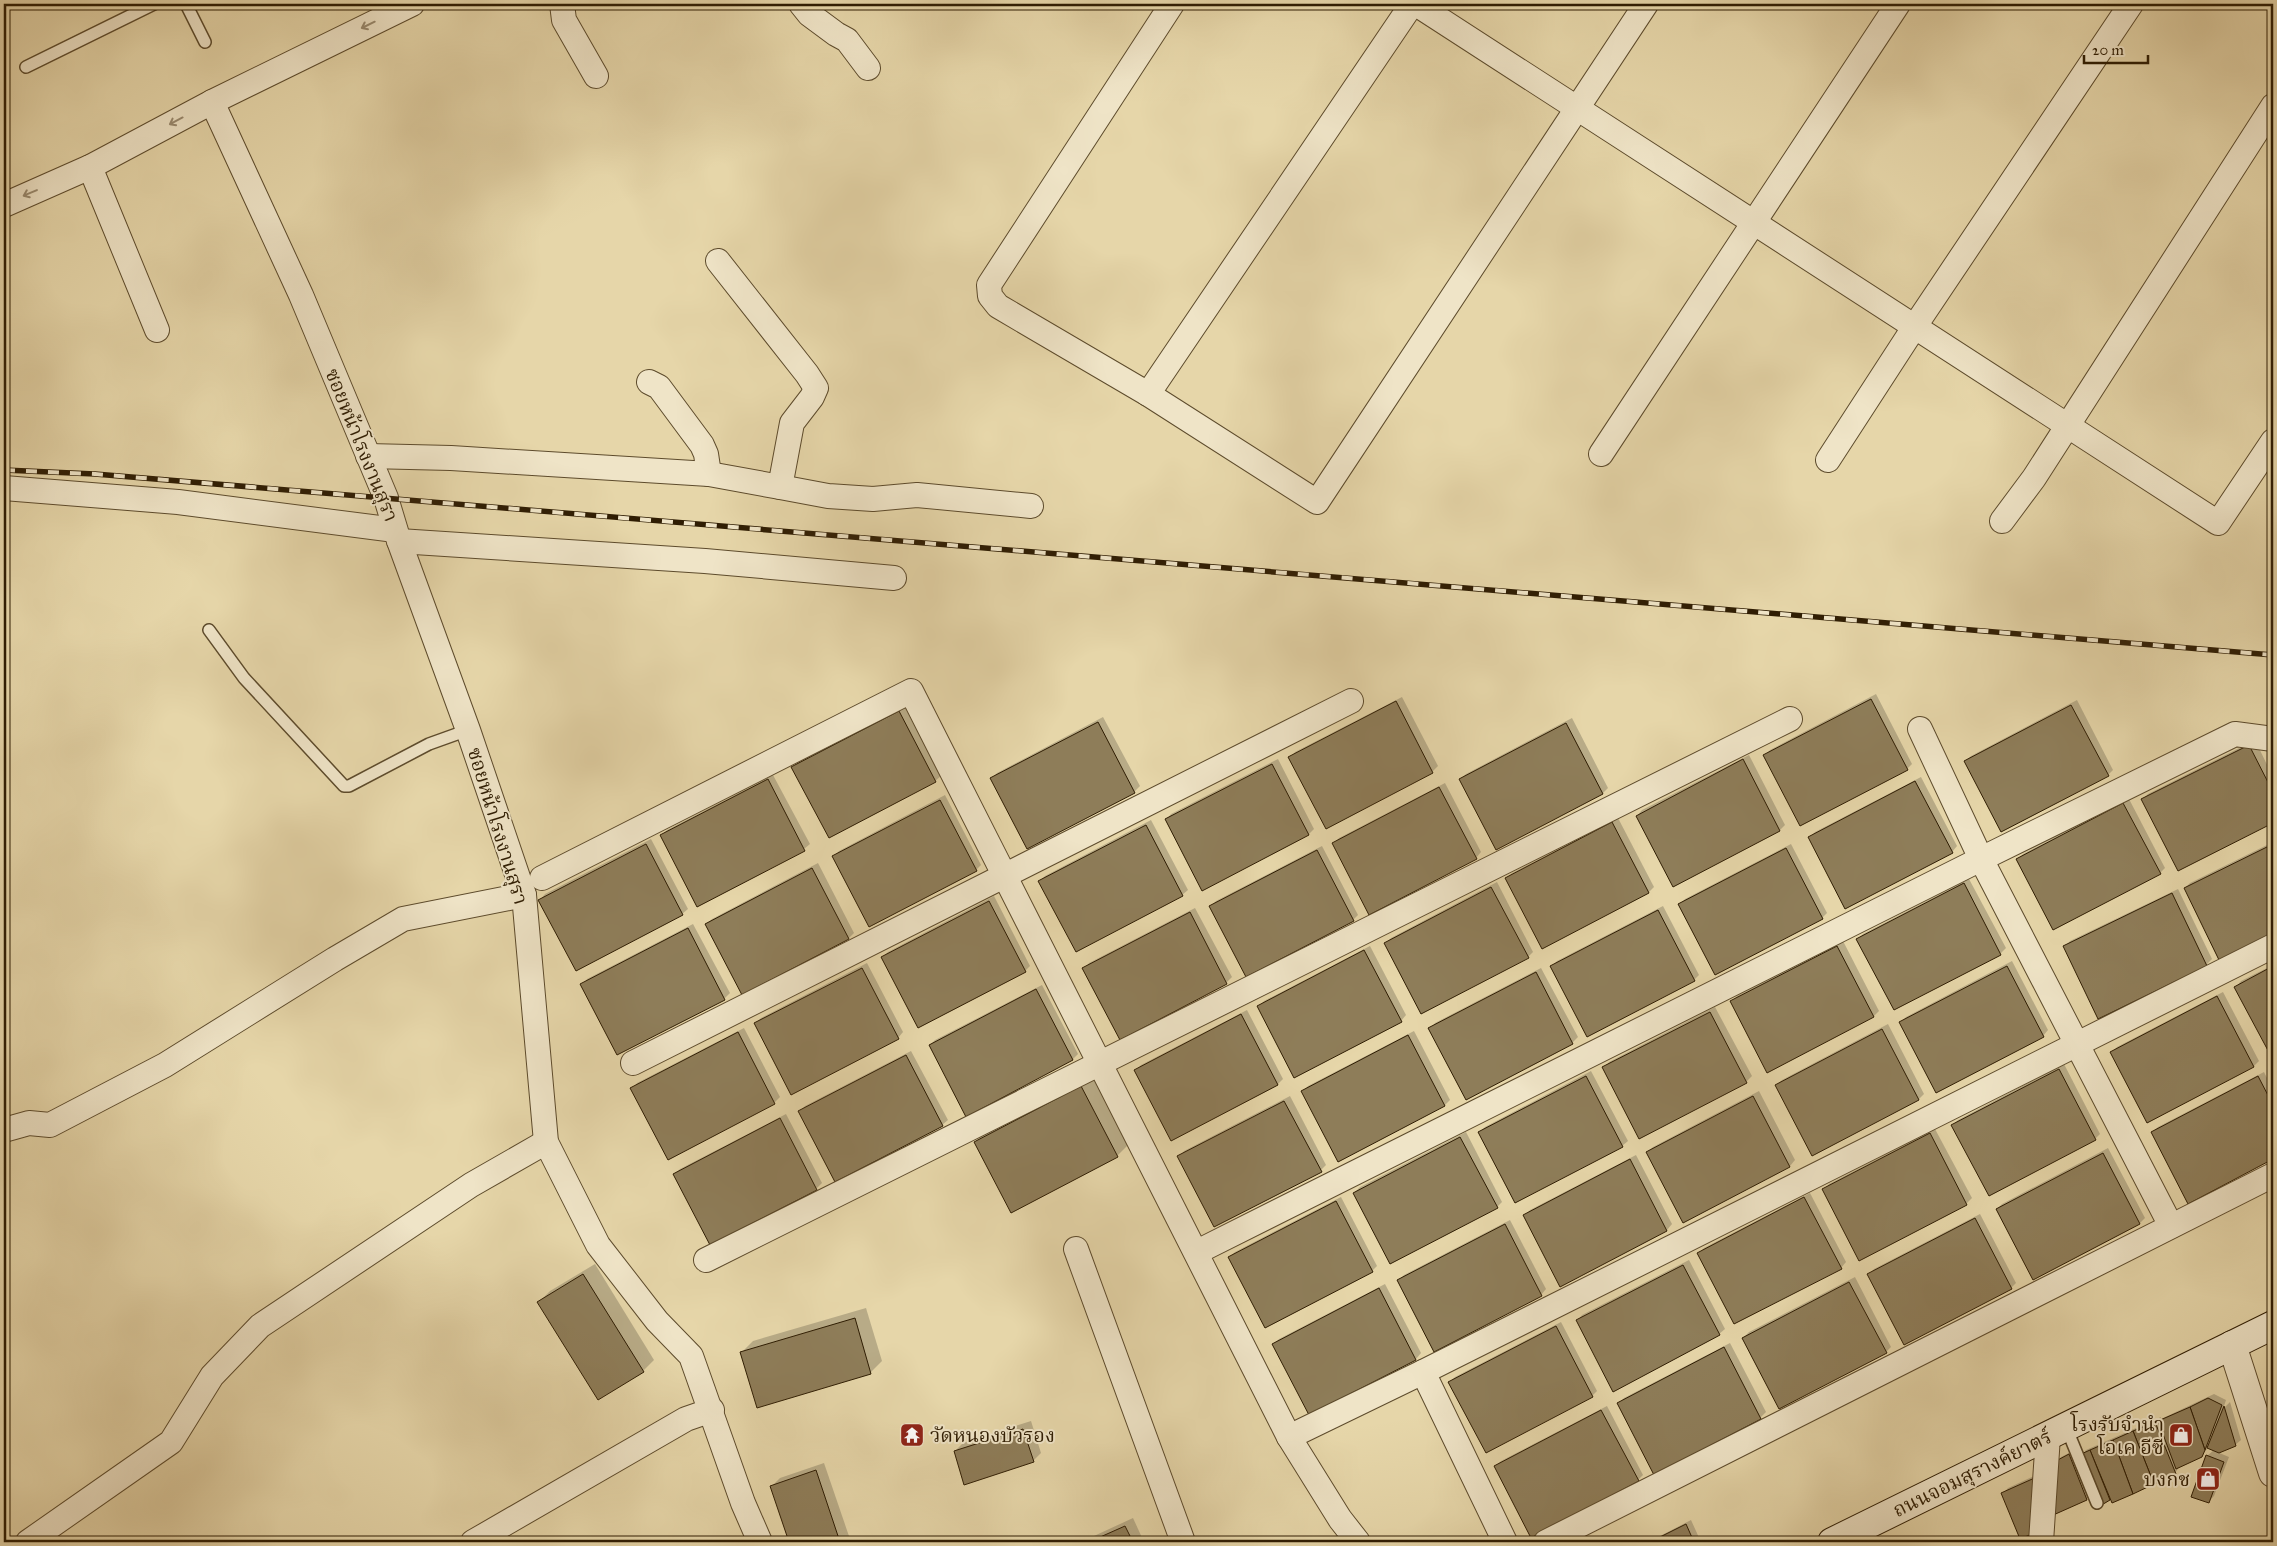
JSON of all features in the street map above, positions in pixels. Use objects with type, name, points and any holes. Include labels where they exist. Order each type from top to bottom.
[{"type":"main road","name":"ถนนจอมสุรางค์ยาตร์","points":[[1832,1542],[2273,1325]]},
{"type":"main road","points":[[2232,1345],[2273,1473]]},
{"type":"street","points":[[4,204],[90,167],[212,102],[412,4]]},
{"type":"street","points":[[562,4],[564,20],[596,76]]},
{"type":"street","points":[[801,4],[809,14],[836,34],[848,40],[868,68]]},
{"type":"street","points":[[1172,4],[989,285],[990,296],[998,306],[1148,394],[1317,502],[1646,4]]},
{"type":"street","points":[[1148,394],[1414,4],[1578,107],[2218,523],[2273,441]]},
{"type":"street","points":[[1601,454],[1898,4]]},
{"type":"street","points":[[1828,460],[1915,326],[2131,4]]},
{"type":"street","name":"ซอยหน้าโรงงานสุรา","points":[[212,102],[300,295],[386,498],[397,535],[468,730],[524,895],[546,1142],[598,1245],[657,1321],[691,1356],[712,1410],[743,1503],[760,1542]]},
{"type":"street","points":[[2002,521],[2034,478],[2273,106]]},
{"type":"street","points":[[90,167],[157,330]]},
{"type":"street","points":[[718,261],[816,388],[812,397],[792,423],[780,487]]},
{"type":"street","points":[[649,382],[659,387],[702,445],[706,454],[709,474]]},
{"type":"street","points":[[368,456],[461,459],[709,474],[828,496],[864,499],[917,495],[1031,506]]},
{"type":"street","points":[[4,488],[178,502],[397,535],[894,578]]},
{"type":"street","points":[[542,878],[911,691],[1004,877],[1197,1252],[1289,1437],[1340,1519],[1358,1542]]},
{"type":"street","points":[[633,1063],[1351,701]]},
{"type":"street","points":[[706,1260],[1790,719]]},
{"type":"street","points":[[1920,729],[1981,859],[2078,1043],[2171,1226]]},
{"type":"street","points":[[1197,1252],[1981,859],[2235,734],[2273,740]]},
{"type":"street","points":[[4,1130],[28,1123],[50,1125],[165,1065],[335,958],[403,919],[524,895]]},
{"type":"street","points":[[1289,1437],[1423,1372],[2273,946]]},
{"type":"street","points":[[28,1542],[171,1442],[212,1376],[260,1326],[471,1185],[546,1142]]},
{"type":"street","points":[[1546,1542],[2273,1175]]},
{"type":"street","points":[[1076,1248],[1183,1542]]},
{"type":"street","points":[[1423,1372],[1505,1542]]},
{"type":"street","points":[[473,1542],[686,1419],[712,1410]]},
{"type":"street","points":[[2041,1542],[2057,1431]]},
{"type":"lane","points":[[26,67],[154,4]]},
{"type":"lane","points":[[186,4],[205,42]]},
{"type":"lane","points":[[209,630],[244,678],[344,786],[349,786],[429,744],[468,730]]},
{"type":"lane","points":[[2057,1431],[2096,1503]]},
{"type":"building","points":[[1871,699],[1908,770],[1800,826],[1763,755]]},
{"type":"building","points":[[1396,701],[1433,773],[1326,829],[1288,757]]},
{"type":"building","points":[[2071,705],[2109,776],[2001,832],[1964,761]]},
{"type":"building","points":[[899,711],[936,782],[829,838],[791,767]]},
{"type":"building","points":[[1098,722],[1135,793],[1027,849],[990,778]]},
{"type":"building","points":[[1566,723],[1603,794],[1496,850],[1459,779]]},
{"type":"building","points":[[2249,745],[2273,792],[2273,823],[2178,871],[2141,799]]},
{"type":"building","points":[[1743,759],[1780,831],[1673,887],[1636,816]]},
{"type":"building","points":[[1272,764],[1309,835],[1202,891],[1165,819]]},
{"type":"building","points":[[768,779],[805,851],[697,907],[660,835]]},
{"type":"building","points":[[1915,781],[1953,853],[1845,909],[1808,837]]},
{"type":"building","points":[[1439,787],[1477,859],[1369,915],[1332,843]]},
{"type":"building","points":[[940,800],[977,871],[869,927],[832,856]]},
{"type":"building","points":[[2123,803],[2161,874],[2053,930],[2016,859]]},
{"type":"building","points":[[1612,822],[1649,893],[1542,949],[1505,878]]},
{"type":"building","points":[[1146,825],[1183,896],[1076,952],[1038,881]]},
{"type":"building","points":[[646,844],[683,915],[576,971],[538,900]]},
{"type":"building","points":[[2273,844],[2273,934],[2219,960],[2184,888]]},
{"type":"building","points":[[1786,848],[1823,919],[1715,975],[1678,904]]},
{"type":"building","points":[[1317,850],[1354,921],[1246,977],[1209,906]]},
{"type":"building","points":[[812,868],[849,939],[742,995],[705,924]]},
{"type":"building","points":[[1964,883],[2001,955],[1894,1010],[1856,939]]},
{"type":"building","points":[[1491,887],[1529,958],[1421,1014],[1384,943]]},
{"type":"building","points":[[2172,893],[2207,966],[2098,1019],[2063,946]]},
{"type":"building","points":[[989,901],[1026,972],[918,1028],[881,957]]},
{"type":"building","points":[[1658,910],[1695,981],[1587,1037],[1550,966]]},
{"type":"building","points":[[1190,912],[1227,984],[1120,1040],[1082,968]]},
{"type":"building","points":[[688,928],[725,1000],[617,1055],[580,984]]},
{"type":"building","points":[[1837,946],[1874,1017],[1767,1073],[1730,1001]]},
{"type":"building","points":[[1364,950],[1402,1022],[1294,1078],[1257,1006]]},
{"type":"building","points":[[2007,966],[2044,1037],[1936,1093],[1899,1022]]},
{"type":"building","points":[[2273,966],[2273,1057],[2272,1058],[2234,987]]},
{"type":"building","points":[[862,968],[899,1039],[791,1095],[754,1023]]},
{"type":"building","points":[[1536,972],[1573,1044],[1466,1100],[1428,1028]]},
{"type":"building","points":[[1036,989],[1073,1060],[966,1117],[929,1045]]},
{"type":"building","points":[[2217,996],[2254,1067],[2147,1123],[2110,1052]]},
{"type":"building","points":[[1710,1012],[1747,1083],[1639,1139],[1602,1067]]},
{"type":"building","points":[[1241,1014],[1278,1085],[1171,1141],[1134,1070]]},
{"type":"building","points":[[1882,1029],[1919,1100],[1812,1156],[1775,1085]]},
{"type":"building","points":[[738,1032],[775,1104],[668,1160],[630,1088]]},
{"type":"building","points":[[1408,1035],[1445,1106],[1338,1162],[1301,1091]]},
{"type":"building","points":[[906,1055],[943,1126],[835,1182],[798,1111]]},
{"type":"building","points":[[2059,1069],[2096,1140],[1989,1196],[1951,1125]]},
{"type":"building","points":[[1586,1076],[1623,1147],[1515,1203],[1478,1132]]},
{"type":"building","points":[[2258,1076],[2273,1105],[2273,1159],[2188,1204],[2151,1132]]},
{"type":"building","points":[[1081,1086],[1118,1157],[1011,1213],[974,1142]]},
{"type":"building","points":[[1753,1096],[1790,1167],[1683,1223],[1646,1152]]},
{"type":"building","points":[[1284,1101],[1322,1172],[1214,1227],[1177,1156]]},
{"type":"building","points":[[780,1118],[817,1190],[710,1245],[673,1174]]},
{"type":"building","points":[[1930,1133],[1967,1205],[1859,1261],[1822,1189]]},
{"type":"building","points":[[1460,1137],[1498,1208],[1390,1264],[1353,1193]]},
{"type":"building","points":[[2103,1153],[2140,1224],[2033,1280],[1996,1209]]},
{"type":"building","points":[[1630,1159],[1667,1231],[1560,1287],[1523,1215]]},
{"type":"building","points":[[1804,1197],[1842,1269],[1734,1324],[1697,1253]]},
{"type":"building","points":[[1336,1201],[1373,1272],[1265,1328],[1228,1257]]},
{"type":"building","points":[[1975,1218],[2012,1289],[1904,1345],[1867,1274]]},
{"type":"building","points":[[1505,1224],[1542,1296],[1434,1352],[1397,1280]]},
{"type":"building","points":[[1683,1265],[1720,1335],[1613,1392],[1576,1320]]},
{"type":"building","points":[[583,1274],[644,1372],[598,1400],[537,1302]]},
{"type":"building","points":[[1849,1282],[1887,1353],[1779,1409],[1742,1338]]},
{"type":"building","points":[[1379,1288],[1416,1360],[1309,1415],[1272,1344]]},
{"type":"building","points":[[855,1318],[871,1374],[757,1408],[740,1352]]},
{"type":"building","points":[[1556,1326],[1593,1397],[1486,1453],[1448,1382]]},
{"type":"building","points":[[1724,1347],[1761,1419],[1654,1475],[1617,1403]]},
{"type":"building","points":[[2208,1398],[2222,1405],[2205,1450],[2190,1407]]},
{"type":"building","points":[[2224,1406],[2236,1446],[2219,1453],[2207,1448]]},
{"type":"building","name":"โรงรับจำนำ โอเค อีซี่","points":[[2190,1407],[2205,1450],[2202,1457],[2176,1469],[2158,1421]]},
{"type":"building","points":[[1601,1410],[1639,1481],[1531,1538],[1494,1466]]},
{"type":"building","points":[[2155,1422],[2176,1474],[2154,1484],[2133,1431]]},
{"type":"building","points":[[1023,1429],[1034,1462],[964,1485],[954,1451]]},
{"type":"building","points":[[2133,1431],[2154,1484],[2133,1494],[2113,1440]]},
{"type":"building","points":[[2113,1440],[2133,1494],[2112,1503],[2090,1450]]},
{"type":"building","points":[[2090,1450],[2110,1500],[2100,1506],[2079,1455]]},
{"type":"building","points":[[2069,1454],[2087,1500],[2051,1516],[2054,1462]]},
{"type":"building","name":"บงกช","points":[[2206,1455],[2224,1462],[2209,1503],[2191,1497]]},
{"type":"building","points":[[816,1470],[840,1542],[789,1542],[770,1486]]},
{"type":"building","points":[[2039,1476],[2032,1534],[2020,1539],[2001,1493]]},
{"type":"building","points":[[1686,1524],[1694,1542],[1660,1542],[1658,1538]]},
{"type":"building","points":[[1125,1526],[1133,1542],[1089,1542]]},
{"type":"railway","points":[[4,470],[95,474],[2273,655]]},
{"type":"place","name":"วัดหนองบัวรอง","points":[[912,1435]]},
{"type":"place","name":"โรงรับจำนำ โอเค อีซี่","points":[[2181,1435]]},
{"type":"place","name":"บงกช","points":[[2208,1479]]}]
